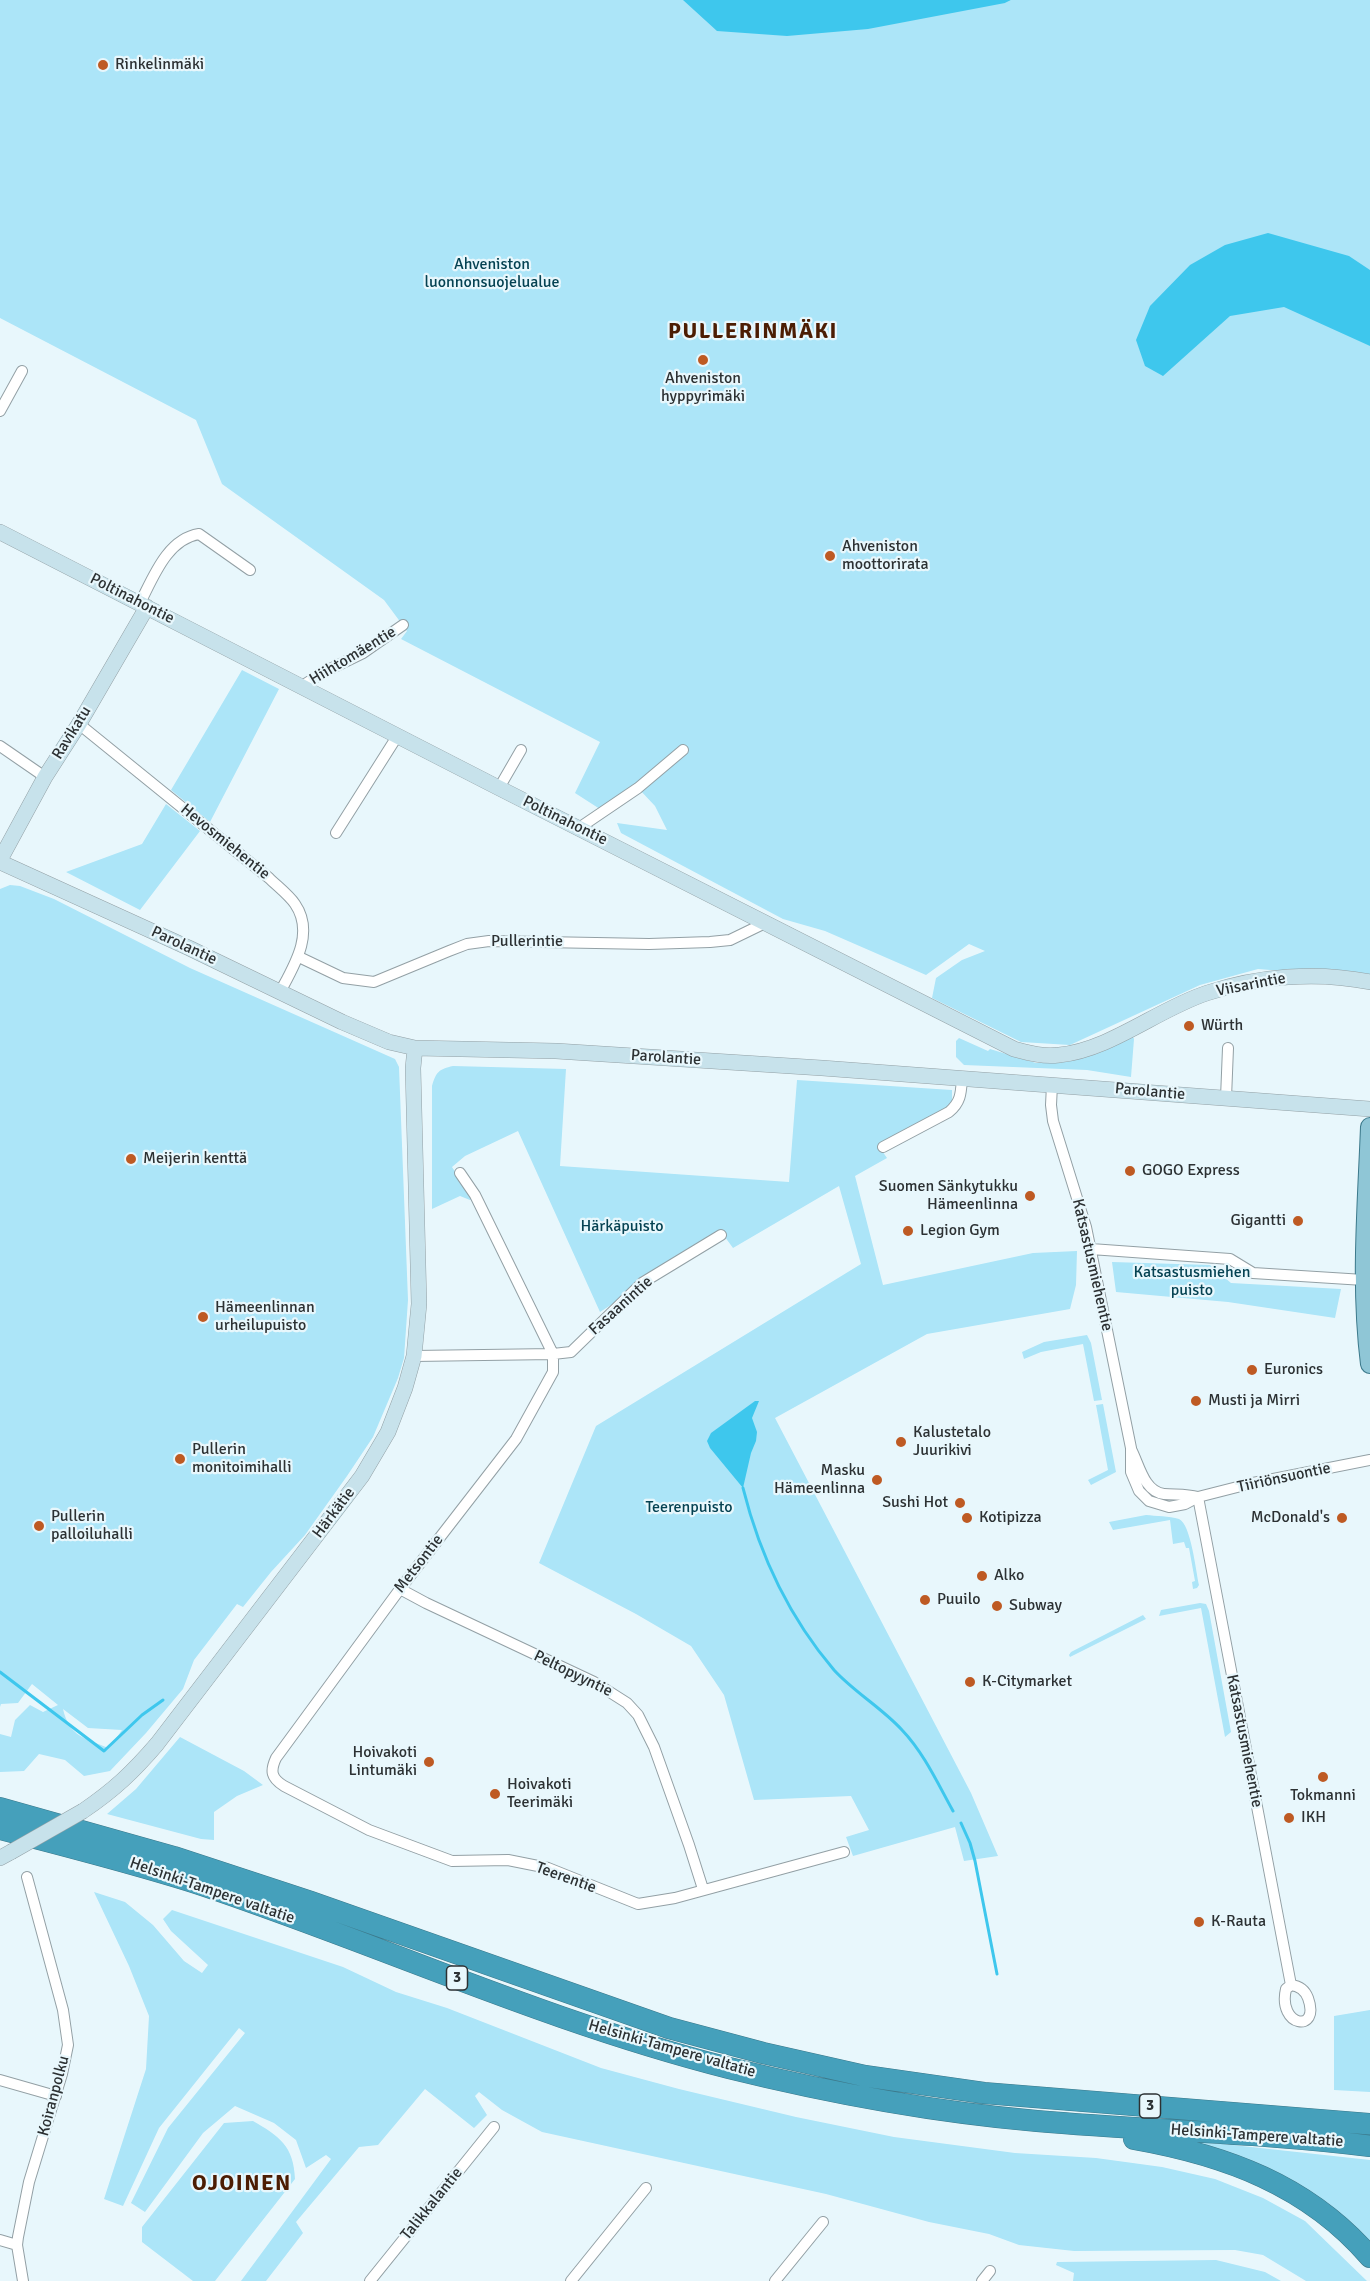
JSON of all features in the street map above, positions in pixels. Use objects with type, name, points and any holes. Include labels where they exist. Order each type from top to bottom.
[{"type":"highway","name":"Helsinki-Tampere valtatie","points":[[0,1808],[174,1857],[299,1898],[669,2028],[807,2063],[865,2076],[984,2093],[1370,2124]]},
{"type":"highway","name":"Helsinki-Tampere valtatie","points":[[0,1829],[199,1884],[618,2036],[727,2067],[812,2087],[919,2107],[1070,2124],[1278,2136],[1370,2146]]},
{"type":"highway","points":[[1070,2124],[1127,2138],[1180,2147],[1254,2172],[1312,2205],[1340,2226],[1370,2257]]},
{"type":"main road","name":"Poltinahontie","points":[[0,532],[1014,1049],[1031,1054],[1061,1055],[1104,1041],[1138,1024]]},
{"type":"main road","name":"Ravikatu","points":[[0,861],[45,777],[79,724],[144,605]]},
{"type":"main road","name":"Parolantie","points":[[0,861],[380,1038],[415,1048],[556,1051],[962,1078],[1370,1109]]},
{"type":"main road","name":"Viisarintie","points":[[1138,1024],[1208,993],[1250,982],[1320,976],[1370,982]]},
{"type":"main road","name":"Härkätie","points":[[6,1855],[83,1811],[113,1791],[133,1772],[157,1744],[362,1476],[388,1432],[405,1388],[414,1356],[418,1304],[413,1068],[415,1048]]},
{"type":"main road","points":[[1370,1127],[1364,1281],[1370,1364]]},
{"type":"street","points":[[0,411],[22,370]]},
{"type":"street","points":[[144,605],[160,565],[169,553],[190,536],[199,534],[250,570]]},
{"type":"street","name":"Hiihtomäentie","points":[[302,686],[324,672],[363,653],[403,625]]},
{"type":"street","name":"Hevosmiehentie","points":[[79,724],[269,878],[295,903],[301,915],[303,927],[299,957],[279,992]]},
{"type":"street","points":[[336,833],[398,735]]},
{"type":"street","points":[[0,746],[45,777]]},
{"type":"street","points":[[499,788],[521,750]]},
{"type":"street","points":[[579,828],[638,788],[683,750]]},
{"type":"street","name":"Pullerintie","points":[[299,957],[343,978],[375,982],[467,944],[489,941],[649,944],[710,942],[730,940],[765,923]]},
{"type":"street","points":[[1226,1098],[1228,1048]]},
{"type":"street","points":[[883,1147],[949,1112],[956,1106],[961,1099],[962,1078]]},
{"type":"street","name":"Katsastusmiehentie","points":[[1052,1085],[1053,1121],[1086,1227],[1131,1448],[1143,1476],[1156,1492],[1198,1497],[1291,1985]]},
{"type":"street","points":[[414,1356],[553,1354],[475,1195],[460,1173]]},
{"type":"street","name":"Fasaanintie","points":[[553,1354],[571,1352],[642,1283],[721,1235]]},
{"type":"street","points":[[1091,1249],[1230,1258],[1253,1273],[1364,1281]]},
{"type":"street","name":"Metsontie","points":[[271,1769],[276,1758],[400,1589],[516,1439],[553,1372],[553,1354]]},
{"type":"street","name":"Tiiriönsuontie","points":[[1198,1497],[1253,1483],[1370,1461]]},
{"type":"street","name":"Peltopyyntie","points":[[400,1589],[594,1682],[627,1703],[639,1715],[654,1747],[703,1890]]},
{"type":"street","name":"Teerentie","points":[[271,1769],[276,1781],[284,1786],[369,1830],[452,1861],[508,1860],[548,1868],[638,1904],[675,1898],[844,1852]]},
{"type":"street","name":"Koiranpolku","points":[[23,2281],[17,2245],[29,2182],[56,2096],[67,2053],[68,2037],[27,1876]]},
{"type":"street","points":[[0,2080],[56,2096]]},
{"type":"street","name":"Talikkalantie","points":[[370,2281],[494,2127]]},
{"type":"street","points":[[571,2281],[646,2188]]},
{"type":"street","points":[[775,2281],[823,2222]]},
{"type":"street","points":[[0,2241],[17,2245]]},
{"type":"street","points":[[982,2281],[990,2271]]},
{"type":"green space","name":"Ahveniston luonnonsuojelualue","points":[[0,0],[988,0],[1005,3],[1011,0],[1370,0],[1370,978],[1258,969],[1200,985],[1070,1045],[1021,1042],[932,998],[936,978],[962,960],[985,951],[969,944],[926,975],[825,931],[783,919],[621,833],[617,823],[667,830],[655,806],[638,788],[603,811],[575,793],[600,742],[401,639],[407,631],[384,600],[222,484],[196,420],[0,318]]},
{"type":"green space","points":[[242,670],[279,689],[210,822],[171,790]]},
{"type":"green space","points":[[166,804],[200,831],[140,910],[66,872],[142,844]]},
{"type":"green space","name":"Hämeenlinnan urheilupuisto","points":[[10,885],[20,886],[54,899],[190,968],[395,1059],[399,1067],[408,1300],[404,1358],[373,1437],[305,1535],[243,1607],[237,1604],[194,1660],[183,1689],[146,1733],[110,1771],[84,1776],[65,1760],[39,1754],[24,1771],[0,1772],[0,1734],[11,1737],[15,1720],[30,1705],[43,1712],[58,1705],[32,1684],[18,1703],[1,1704],[0,1707],[0,889]],"holes":[[[63,1709],[88,1728],[122,1730],[109,1748],[85,1739],[74,1731]]]},
{"type":"green space","points":[[1132,1035],[1134,1039],[1131,1077],[1087,1070],[964,1065],[956,1057],[956,1041],[959,1038],[988,1051],[990,1049],[1036,1063],[1065,1062]]},
{"type":"green space","name":"Teerenpuisto","points":[[453,1066],[566,1069],[560,1166],[789,1182],[797,1080],[952,1090],[952,1103],[949,1106],[878,1145],[887,1158],[855,1176],[883,1285],[1033,1253],[1077,1251],[1076,1285],[1070,1309],[927,1334],[775,1418],[971,1793],[998,1856],[964,1861],[955,1827],[853,1856],[846,1837],[869,1830],[851,1796],[754,1800],[724,1695],[691,1646],[539,1563],[596,1426],[861,1264],[839,1186],[733,1248],[722,1233],[600,1312],[518,1131],[465,1156],[452,1167],[473,1199],[460,1196],[432,1209],[432,1086],[439,1072]]},
{"type":"green space","name":"Katsastusmiehen puisto","points":[[1112,1262],[1210,1265],[1231,1283],[1341,1289],[1335,1318],[1228,1302],[1116,1292]]},
{"type":"green space","points":[[1087,1335],[1091,1343],[1102,1400],[1094,1401],[1083,1344],[1041,1352],[1024,1359],[1022,1352],[1044,1342]]},
{"type":"green space","points":[[1103,1404],[1116,1472],[1091,1485],[1088,1480],[1108,1470],[1096,1405]]},
{"type":"green space","points":[[1146,1515],[1175,1518],[1183,1523],[1192,1549],[1199,1585],[1197,1588],[1193,1589],[1192,1582],[1195,1581],[1189,1548],[1186,1548],[1184,1542],[1173,1544],[1170,1520],[1113,1530],[1109,1522]]},
{"type":"green space","points":[[1206,1604],[1209,1611],[1231,1732],[1225,1737],[1201,1608],[1159,1616],[1161,1610]]},
{"type":"green space","points":[[1143,1615],[1146,1619],[1070,1657],[1071,1652]]},
{"type":"green space","points":[[180,1737],[244,1771],[263,1785],[237,1796],[214,1812],[214,1840],[201,1839],[107,1814],[136,1789]]},
{"type":"green space","points":[[94,1892],[125,1902],[153,1925],[184,1961],[202,1973],[208,1965],[171,1931],[163,1919],[172,1910],[343,1967],[396,1992],[447,2008],[601,2068],[679,2089],[796,2117],[894,2137],[1015,2153],[1096,2158],[1162,2167],[1215,2179],[1263,2198],[1305,2221],[1367,2281],[1306,2281],[1263,2255],[1235,2250],[1074,2251],[1019,2245],[989,2234],[929,2222],[826,2194],[542,2132],[502,2110],[479,2092],[475,2096],[487,2115],[474,2128],[425,2089],[378,2145],[359,2147],[296,2222],[303,2233],[266,2281],[241,2281],[331,2159],[326,2155],[306,2168],[296,2140],[274,2123],[235,2106],[203,2133],[145,2212],[131,2203],[168,2128],[245,2033],[239,2028],[159,2128],[123,2206],[104,2199],[146,2069],[149,2016],[129,1966]]},
{"type":"green space","points":[[1370,2010],[1370,2092],[1334,2090],[1334,2016]]},
{"type":"green space","points":[[253,2121],[283,2143],[292,2158],[295,2179],[215,2281],[193,2281],[142,2242],[142,2227],[224,2123]]},
{"type":"green space","points":[[1178,2139],[1370,2160],[1370,2249],[1340,2220]]},
{"type":"green space","points":[[1216,2260],[1265,2272],[1281,2281],[1073,2281],[1074,2273],[1056,2265],[1057,2262]]},
{"type":"water","points":[[683,0],[1011,0],[868,29],[787,36],[717,31]]},
{"type":"water","points":[[1268,233],[1349,256],[1370,270],[1370,346],[1284,307],[1230,316],[1163,376],[1145,366],[1136,340],[1150,306],[1190,265],[1225,245]]},
{"type":"water","points":[[755,1401],[759,1401],[752,1418],[757,1432],[756,1441],[743,1488],[710,1448],[707,1441],[711,1433]]},
{"type":"waterway","points":[[743,1488],[758,1538],[789,1607],[834,1670],[894,1722],[910,1739],[953,1811]]},
{"type":"waterway","points":[[0,1672],[104,1751],[142,1715],[163,1700]]},
{"type":"waterway","points":[[961,1823],[975,1861],[997,1974]]},
{"type":"place","name":"Rinkelinmäki","points":[[103,65]]},
{"type":"place","name":"Ahveniston hyppyrimäki","points":[[703,360]]},
{"type":"place","name":"Ahveniston moottorirata","points":[[830,556]]},
{"type":"place","name":"Würth","points":[[1189,1026]]},
{"type":"place","name":"Meijerin kenttä","points":[[131,1159]]},
{"type":"place","name":"GOGO Express","points":[[1130,1171]]},
{"type":"place","name":"Suomen Sänkytukku Hämeenlinna","points":[[1030,1196]]},
{"type":"place","name":"Gigantti","points":[[1298,1221]]},
{"type":"place","name":"Legion Gym","points":[[908,1231]]},
{"type":"place","name":"Hämeenlinnan urheilupuisto","points":[[203,1317]]},
{"type":"place","name":"Euronics","points":[[1252,1370]]},
{"type":"place","name":"Musti ja Mirri","points":[[1196,1401]]},
{"type":"place","name":"Kalustetalo Juurikivi","points":[[901,1442]]},
{"type":"place","name":"Pullerin monitoimihalli","points":[[180,1459]]},
{"type":"place","name":"Masku Hämeenlinna","points":[[877,1480]]},
{"type":"place","name":"Sushi Hot","points":[[960,1503]]},
{"type":"place","name":"Kotipizza","points":[[967,1518]]},
{"type":"place","name":"McDonald's","points":[[1342,1518]]},
{"type":"place","name":"Pullerin palloiluhalli","points":[[39,1526]]},
{"type":"place","name":"Alko","points":[[982,1576]]},
{"type":"place","name":"Puuilo","points":[[925,1600]]},
{"type":"place","name":"Subway","points":[[997,1606]]},
{"type":"place","name":"K-Citymarket","points":[[970,1682]]},
{"type":"place","name":"Hoivakoti Lintumäki","points":[[429,1762]]},
{"type":"place","name":"Tokmanni","points":[[1323,1777]]},
{"type":"place","name":"Hoivakoti Teerimäki","points":[[495,1794]]},
{"type":"place","name":"IKH","points":[[1289,1818]]},
{"type":"place","name":"K-Rauta","points":[[1199,1922]]},
{"type":"district","name":"PULLERINMÄKI","points":[[753,332]]},
{"type":"district","name":"OJOINEN","points":[[242,2184]]},
{"type":"park label","name":"Härkäpuisto","points":[[622,1227]]}]
